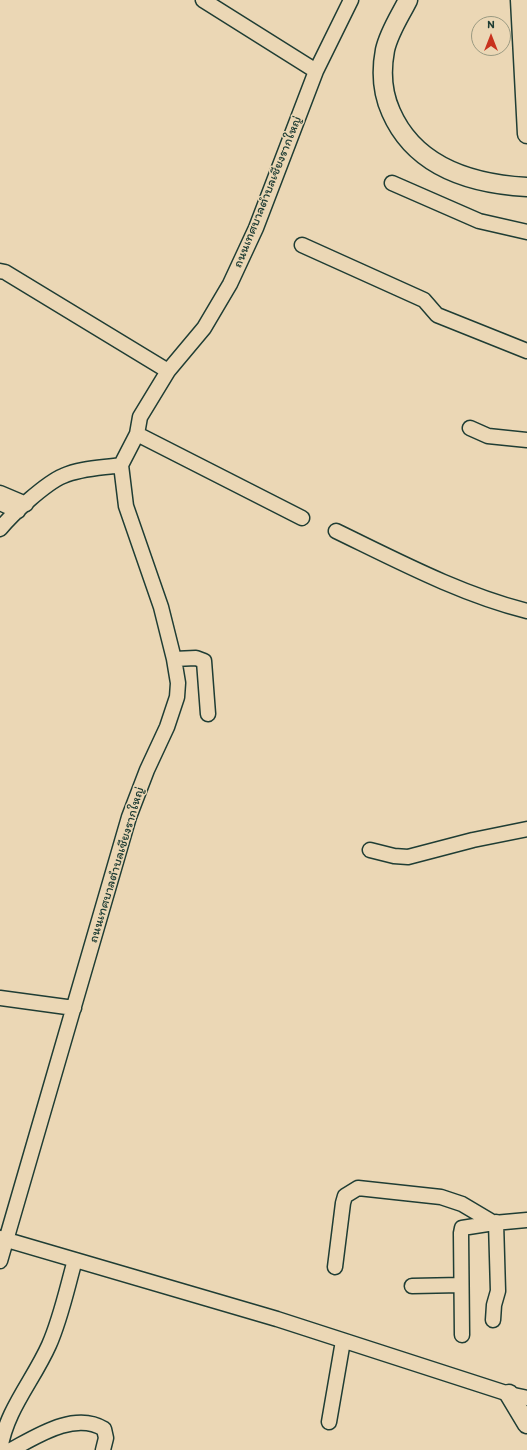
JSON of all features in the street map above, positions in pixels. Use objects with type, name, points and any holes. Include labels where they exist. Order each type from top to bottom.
[{"type":"main road","points":[[408,0],[396,23],[386,49],[382,75],[387,103],[397,127],[415,149],[442,166],[474,180],[509,186],[527,187]]},
{"type":"main road","points":[[520,0],[527,134]]},
{"type":"main road","points":[[509,1394],[527,1424]]},
{"type":"street","points":[[203,0],[316,71]]},
{"type":"street","name":"ถนนเทศบาลตำบลเชียงรากใหญ่","points":[[0,1261],[4,1239],[74,1008],[129,817],[147,770],[167,727],[177,697],[178,683],[174,659],[161,607],[126,506],[121,465],[138,434],[140,417],[168,371],[204,328],[230,284],[256,228],[316,71],[351,0]]},
{"type":"street","points":[[392,183],[480,221],[527,232]]},
{"type":"street","points":[[302,245],[424,300],[437,315],[527,351]]},
{"type":"street","points":[[0,271],[5,272],[168,371]]},
{"type":"street","points":[[470,428],[488,436],[527,440]]},
{"type":"street","points":[[138,434],[302,518]]},
{"type":"street","points":[[0,529],[8,519],[22,507],[52,482],[62,476],[74,472],[121,465]]},
{"type":"street","points":[[0,492],[22,507]]},
{"type":"street","points":[[0,503],[22,507]]},
{"type":"street","points":[[336,531],[413,568],[499,604],[527,611]]},
{"type":"street","points":[[174,659],[196,658],[204,661],[208,714]]},
{"type":"street","points":[[370,850],[394,856],[408,857],[473,840],[527,829]]},
{"type":"street","points":[[0,998],[74,1008]]},
{"type":"street","points":[[335,1267],[345,1196],[358,1188],[442,1196],[462,1204],[495,1222]]},
{"type":"street","points":[[462,1335],[462,1228],[495,1222],[527,1220]]},
{"type":"street","points":[[493,1320],[494,1305],[498,1291],[495,1222]]},
{"type":"street","points":[[4,1239],[343,1341],[509,1394],[527,1398]]},
{"type":"street","points":[[0,1450],[3,1435],[14,1409],[48,1346],[59,1318],[75,1260]]},
{"type":"street","points":[[412,1286],[461,1285]]},
{"type":"street","points":[[329,1422],[343,1341]]},
{"type":"street","points":[[11,1450],[42,1434],[66,1425],[94,1423],[104,1429],[106,1438],[103,1450]]}]
